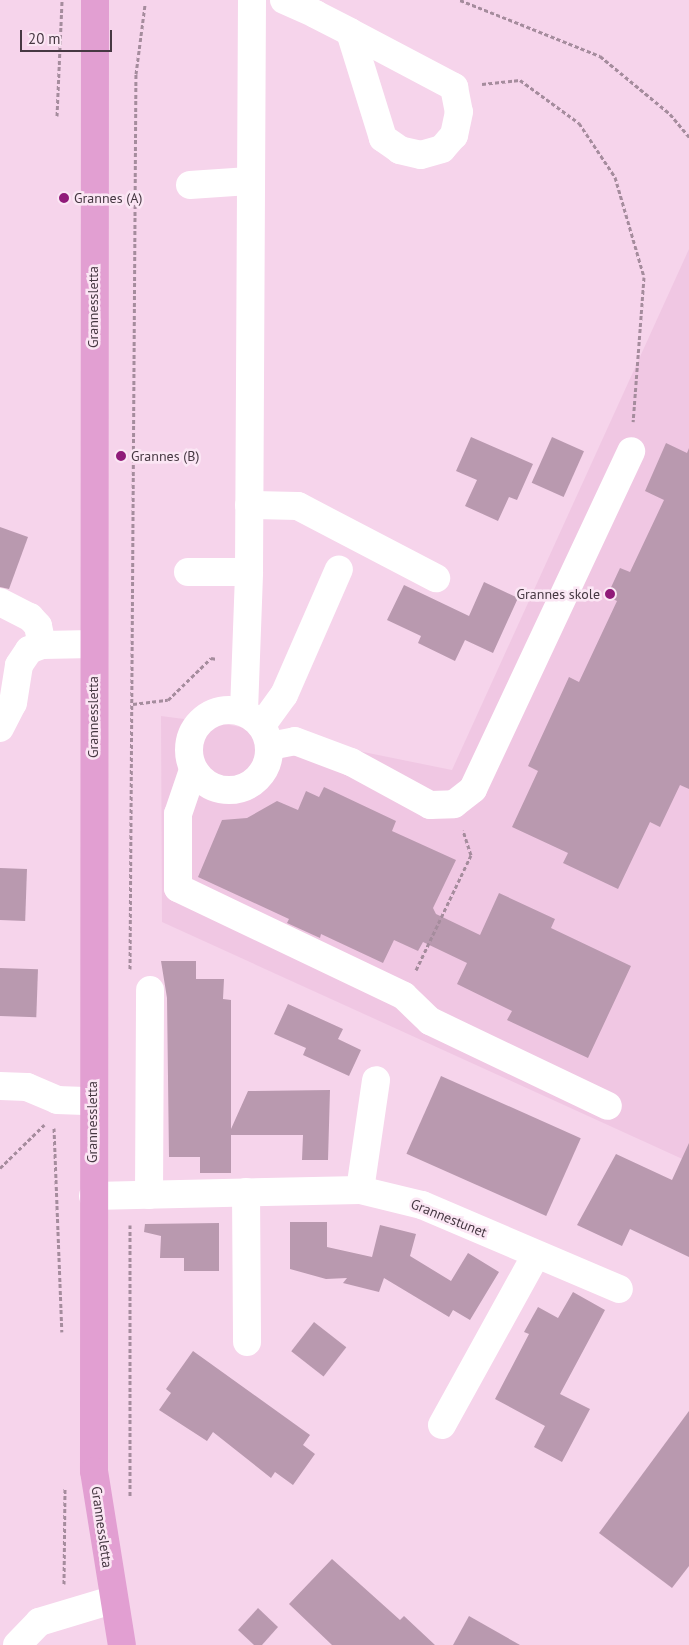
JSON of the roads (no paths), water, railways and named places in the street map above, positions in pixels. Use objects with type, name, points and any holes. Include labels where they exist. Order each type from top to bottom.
[{"type":"main road","name":"Grannessletta","points":[[95,0],[92,1101],[94,1471],[112,1600],[122,1645]]},
{"type":"street","points":[[252,0],[249,181],[248,661],[258,727],[266,768],[251,784],[230,791],[208,786],[193,770],[188,751],[191,738],[205,716],[224,709],[258,727],[351,762],[430,805],[454,804],[474,789],[630,451]]},
{"type":"street","points":[[284,0],[350,32],[454,87],[459,112],[454,135],[442,149],[421,155],[400,150],[383,138],[350,32]]},
{"type":"street","points":[[190,185],[249,181]]},
{"type":"street","points":[[249,505],[298,506],[436,578]]},
{"type":"street","points":[[258,727],[284,695],[339,569]]},
{"type":"street","points":[[188,572],[249,572]]},
{"type":"street","points":[[0,602],[30,617],[38,626],[42,644]]},
{"type":"street","points":[[0,728],[13,703],[18,664],[29,650],[42,644],[93,644]]},
{"type":"street","points":[[193,770],[178,814],[178,888],[404,996],[430,1021],[608,1106]]},
{"type":"street","points":[[140,985],[140,1196]]},
{"type":"street","points":[[360,1190],[376,1080]]},
{"type":"street","points":[[0,1086],[26,1088],[57,1100],[92,1101]]},
{"type":"street","name":"Grannestunet","points":[[93,1196],[360,1190],[422,1205],[618,1289]]},
{"type":"street","points":[[246,1192],[247,1342]]},
{"type":"street","points":[[442,1425],[536,1255]]},
{"type":"street","points":[[17,1645],[39,1622],[112,1600]]},
{"type":"street","points":[[0,1639],[12,1645]]},
{"type":"place","name":"Grannes (A)","points":[[64,198]]},
{"type":"place","name":"Grannes (B)","points":[[121,456]]},
{"type":"place","name":"Grannes skole","points":[[610,594]]}]
